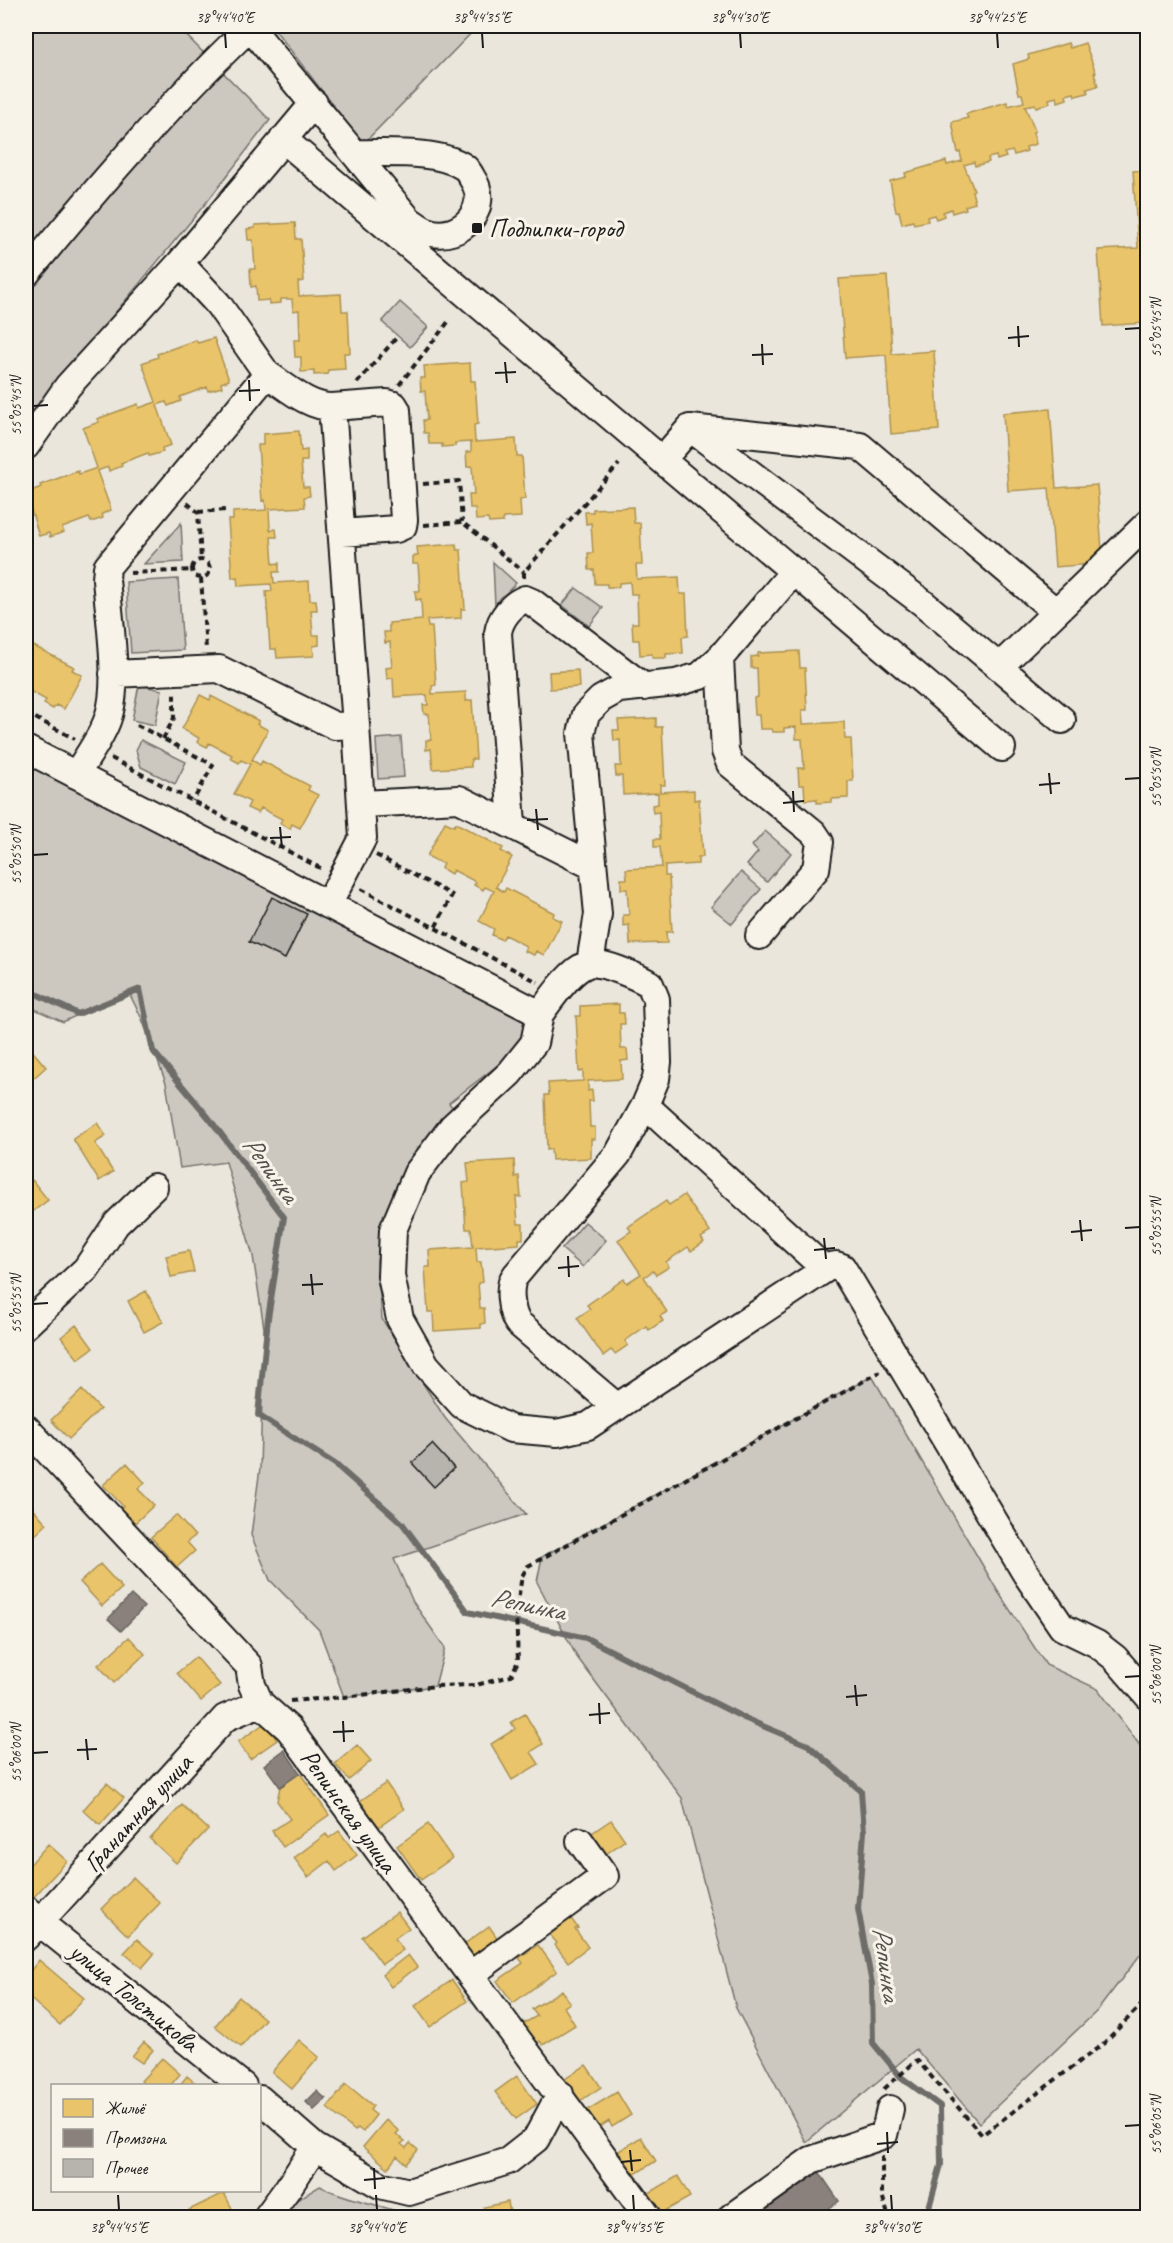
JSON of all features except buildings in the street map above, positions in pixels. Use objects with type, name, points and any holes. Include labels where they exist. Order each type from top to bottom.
[{"type":"street","points":[[26,274],[101,183],[188,88],[250,26],[409,220],[429,232],[452,233],[469,222],[480,202],[477,185],[465,167],[439,157],[355,153]]},
{"type":"street","points":[[26,446],[68,386],[180,263],[314,103]]},
{"type":"street","points":[[284,139],[1002,748]]},
{"type":"street","points":[[180,263],[218,304],[267,374],[313,404],[323,407],[387,403],[394,405],[397,410],[403,526],[396,529],[342,533]]},
{"type":"street","points":[[75,775],[108,720],[113,690],[107,567],[267,374]]},
{"type":"street","points":[[328,905],[360,846],[364,830],[332,407]]},
{"type":"street","points":[[662,460],[690,428]]},
{"type":"street","points":[[690,428],[860,446],[1056,612]]},
{"type":"street","points":[[690,428],[923,603],[1062,720]]},
{"type":"street","points":[[999,667],[1148,523]]},
{"type":"street","points":[[590,963],[598,914],[581,733],[586,714],[601,699],[620,689],[676,683],[700,676],[720,658],[794,571]]},
{"type":"street","points":[[512,824],[498,633],[502,619],[517,602],[525,599],[532,602],[644,687]]},
{"type":"street","points":[[720,658],[725,751],[730,764],[814,833],[820,842],[816,869],[759,936]]},
{"type":"street","points":[[113,674],[207,668],[228,671],[335,726],[356,725]]},
{"type":"street","points":[[26,749],[540,1014]]},
{"type":"street","points":[[362,804],[459,799],[593,866]]},
{"type":"street","points":[[617,1407],[518,1323],[513,1312],[511,1285],[515,1276],[618,1154],[645,1106],[656,1080],[658,1062],[654,991],[650,984],[641,979],[600,964],[590,963],[581,968],[556,991],[540,1014],[534,1043],[510,1073],[452,1127],[417,1173],[393,1230],[391,1276],[400,1319],[426,1365],[462,1405],[511,1429],[557,1433],[588,1426],[617,1407],[825,1269],[836,1265],[846,1271],[1026,1574],[1062,1628],[1097,1644],[1115,1658],[1148,1696]]},
{"type":"street","points":[[645,1106],[825,1269]]},
{"type":"street","points":[[26,1325],[86,1269],[116,1224],[154,1187]]},
{"type":"street","points":[[26,1428],[249,1666],[252,1685],[260,1703]]},
{"type":"street","name":"Гранатная улица","points":[[30,1922],[225,1718],[260,1703]]},
{"type":"street","name":"Репинская улица","points":[[260,1703],[290,1729],[649,2217]]},
{"type":"street","points":[[470,1975],[605,1876],[580,1841]]},
{"type":"street","name":"улица Толстикова","points":[[30,1922],[242,2084]]},
{"type":"street","points":[[261,2100],[315,2147],[380,2185],[409,2192],[508,2161],[536,2139],[560,2094]]},
{"type":"street","points":[[730,2217],[812,2160],[884,2136],[890,2109]]},
{"type":"street","points":[[266,2217],[315,2147]]},
{"type":"path","points":[[394,405],[394,390],[449,321]]},
{"type":"path","points":[[354,386],[398,336]]},
{"type":"path","points":[[525,599],[524,572],[619,464]]},
{"type":"path","points":[[402,485],[459,481],[462,522]]},
{"type":"path","points":[[171,489],[198,512],[225,510]]},
{"type":"path","points":[[198,512],[201,560]]},
{"type":"path","points":[[403,526],[462,522],[524,572]]},
{"type":"path","points":[[192,570],[196,561],[206,561],[210,570],[201,578]]},
{"type":"path","points":[[107,567],[133,574],[192,570]]},
{"type":"path","points":[[192,570],[201,578]]},
{"type":"path","points":[[201,578],[207,668]]},
{"type":"path","points":[[163,739],[174,718],[175,670]]},
{"type":"path","points":[[26,713],[556,991]]},
{"type":"path","points":[[137,725],[213,765],[193,801]]},
{"type":"path","points":[[208,816],[211,810]]},
{"type":"path","points":[[360,846],[452,895],[435,928]]},
{"type":"path","points":[[423,928],[425,923]]},
{"type":"path","points":[[260,1703],[344,1697],[435,1686],[476,1685],[511,1676],[518,1661],[516,1612],[522,1576],[528,1566],[872,1376]]},
{"type":"path","points":[[893,2080],[917,2060],[981,2135],[1103,2044],[1148,1998]]},
{"type":"path","points":[[884,2136],[882,2195],[889,2217]]},
{"type":"shaded area","points":[[26,26],[177,26],[270,120],[210,198],[26,421]]},
{"type":"shaded area","points":[[272,26],[478,26],[363,144]]},
{"type":"shaded area","points":[[400,302],[428,327],[410,347],[382,322]]},
{"type":"shaded area","points":[[181,523],[183,562],[144,564]]},
{"type":"shaded area","points":[[493,562],[516,583],[495,605]]},
{"type":"shaded area","points":[[178,579],[183,650],[131,653],[126,582]]},
{"type":"shaded area","points":[[576,588],[603,608],[589,626],[562,605]]},
{"type":"shaded area","points":[[139,685],[162,690],[155,725],[132,720]]},
{"type":"shaded area","points":[[401,737],[404,777],[378,779],[376,739]]},
{"type":"shaded area","points":[[141,740],[186,762],[175,784],[141,767],[136,750]]},
{"type":"shaded area","points":[[26,763],[529,1024],[528,1042],[449,1103],[456,1112],[396,1190],[377,1261],[382,1319],[445,1418],[526,1514],[394,1559],[413,1602],[445,1648],[435,1686],[344,1697],[319,1630],[270,1580],[251,1535],[260,1468],[264,1328],[253,1256],[226,1162],[180,1168],[166,1083],[142,1019],[128,991],[63,1022],[26,1005]]},
{"type":"shaded area","points":[[765,831],[791,853],[767,882],[747,865],[758,852],[752,846]]},
{"type":"shaded area","points":[[741,872],[761,889],[732,924],[711,907]]},
{"type":"shaded area","points":[[585,1222],[606,1240],[583,1267],[562,1249]]},
{"type":"shaded area","points":[[872,1376],[997,1590],[1046,1665],[1098,1689],[1147,1755],[1147,1946],[1097,2011],[979,2123],[916,2049],[806,2142],[736,2008],[682,1798],[577,1657],[537,1582],[542,1557]]},
{"type":"shaded area","points":[[1147,2048],[1147,2094],[1142,2095],[1138,2067]]},
{"type":"shaded area","points":[[320,2186],[349,2198],[399,2212],[401,2217],[275,2218],[290,2204]]},
{"type":"waterway","name":"Репинка","points":[[26,989],[78,1014],[140,989],[153,1051],[209,1118],[284,1217],[268,1318],[258,1415],[335,1464],[402,1523],[468,1612],[586,1638],[744,1718],[808,1745],[861,1791],[864,1832],[858,1909],[872,1984],[873,2043],[901,2077],[940,2106],[941,2165],[926,2218]]},
{"type":"place","name":"Подлипки-город","points":[[477,228]]}]
